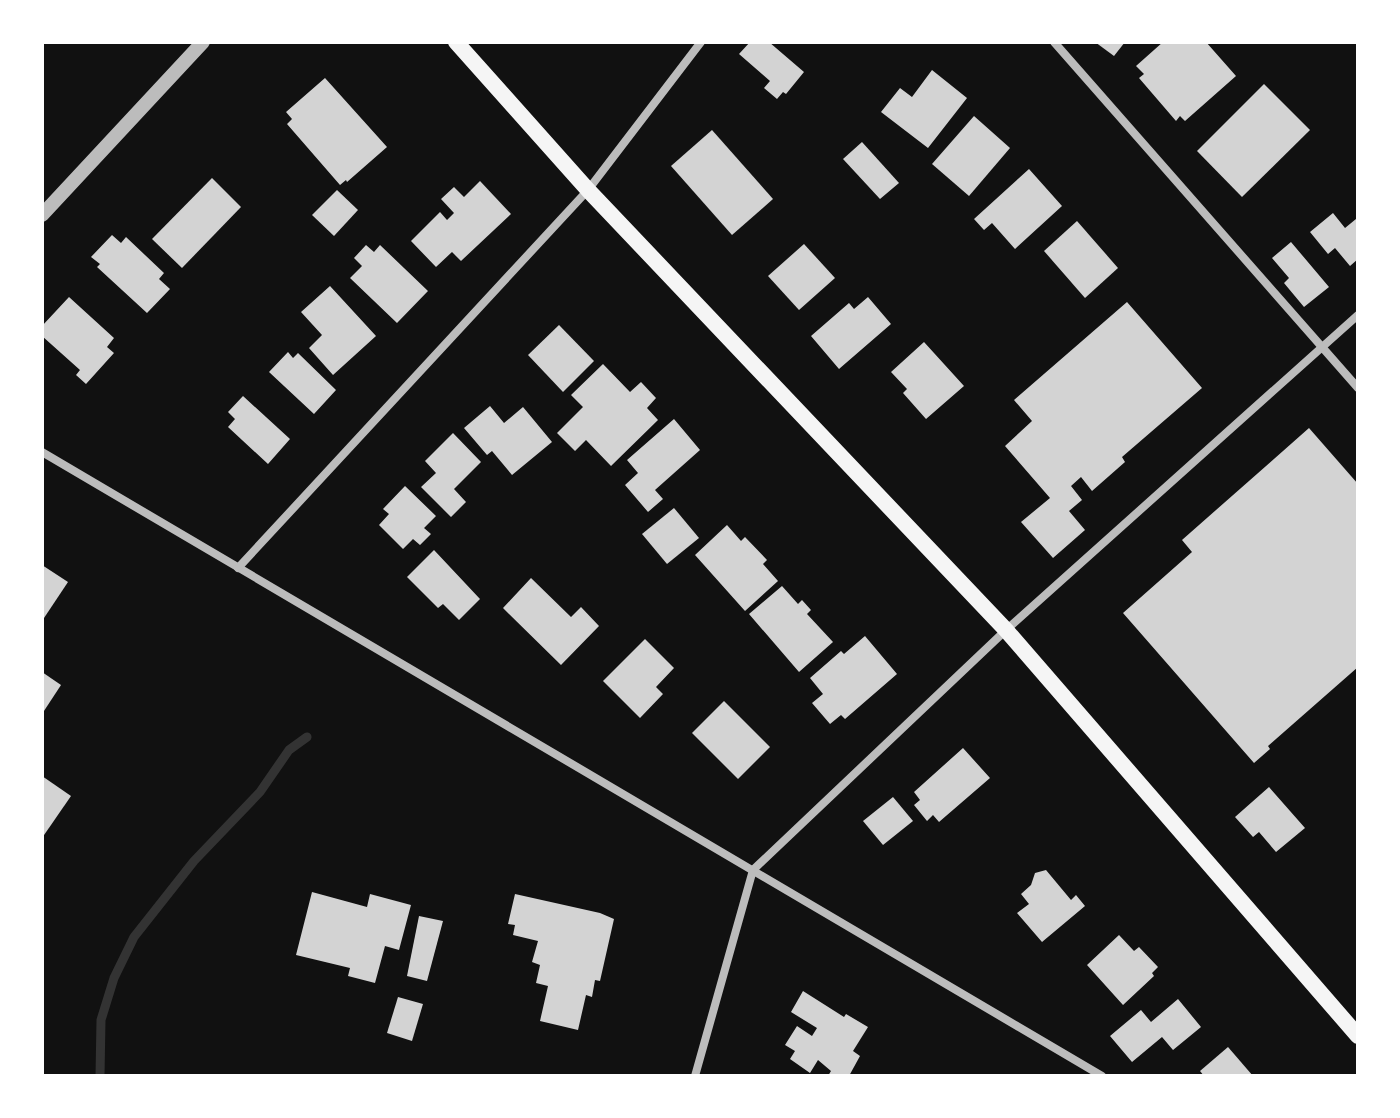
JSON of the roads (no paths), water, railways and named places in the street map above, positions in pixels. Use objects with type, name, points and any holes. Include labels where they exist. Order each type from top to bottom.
[{"type":"main road","points":[[456,42],[588,190],[1006,630],[1358,1036]]},
{"type":"street","points":[[42,215],[203,42]]},
{"type":"street","points":[[238,568],[588,190],[701,42]]},
{"type":"street","points":[[1054,42],[1358,388]]},
{"type":"street","points":[[695,1076],[753,870],[1006,630],[1358,315]]},
{"type":"street","points":[[42,452],[1102,1076]]},
{"type":"waterway","points":[[100,1076],[101,1020],[114,978],[134,937],[194,861],[260,792],[289,750],[307,737]]}]
